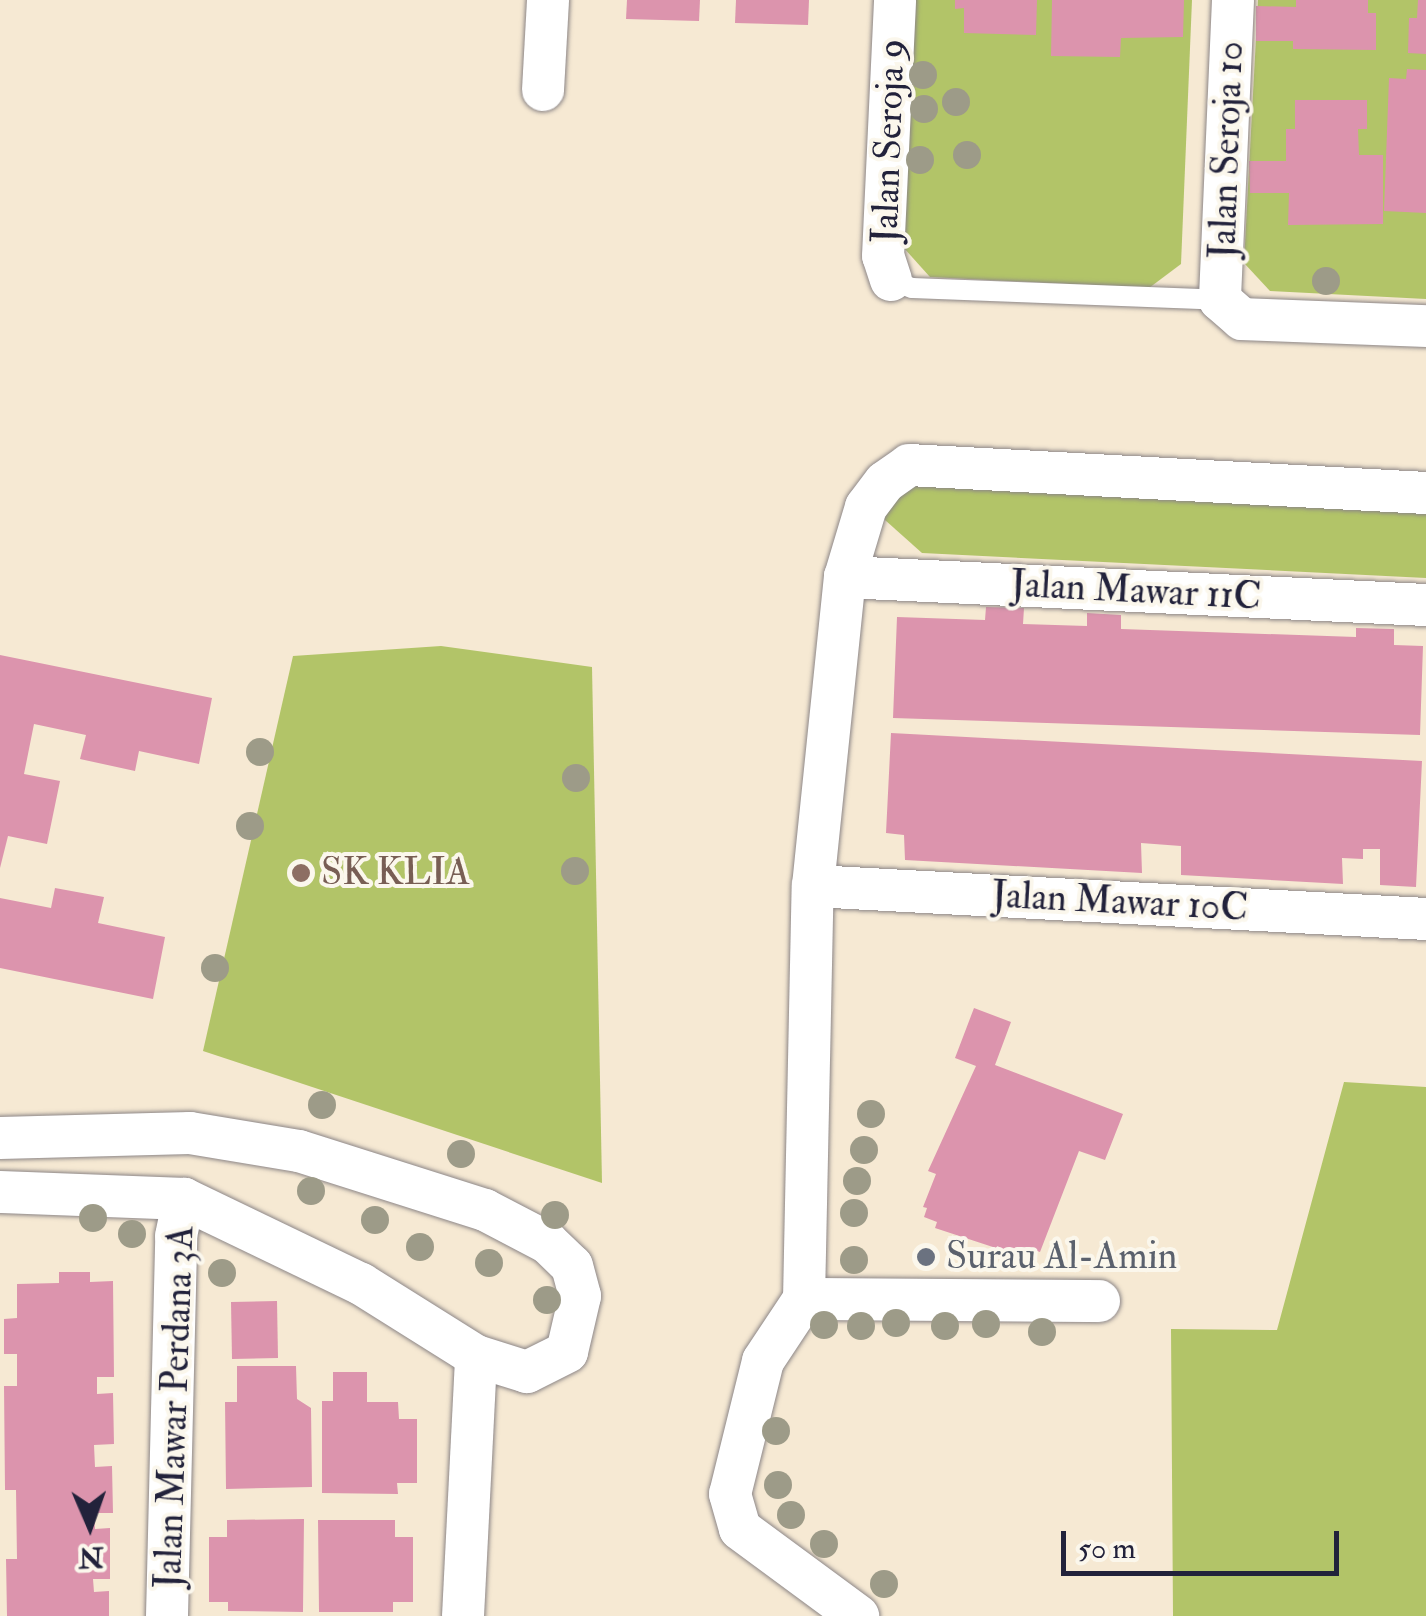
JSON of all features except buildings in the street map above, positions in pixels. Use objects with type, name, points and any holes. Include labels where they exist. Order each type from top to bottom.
[{"type":"street","points":[[543,90],[548,0]]},
{"type":"street","name":"Jalan Seroja 9","points":[[891,280],[883,256],[894,0]]},
{"type":"street","name":"Jalan Seroja 10","points":[[1220,300],[1233,0]]},
{"type":"street","points":[[1220,300],[1242,319],[1426,326]]},
{"type":"street","points":[[858,1616],[740,1529],[730,1494],[763,1362],[804,1300],[813,886],[846,577],[866,507],[884,482],[909,465],[1426,492]]},
{"type":"street","name":"Jalan Mawar 11C","points":[[846,577],[1426,605]]},
{"type":"street","name":"Jalan Mawar 10C","points":[[813,886],[1426,919]]},
{"type":"street","points":[[0,1138],[190,1133],[300,1151],[485,1210],[548,1243],[572,1266],[580,1296],[567,1352],[527,1372],[476,1356],[361,1284],[184,1199],[0,1192]]},
{"type":"street","name":"Jalan Mawar Perdana 3A","points":[[167,1616],[176,1236],[184,1199]]},
{"type":"street","points":[[804,1300],[1099,1302]]},
{"type":"street","points":[[463,1616],[476,1356]]},
{"type":"lane","points":[[891,280],[912,288],[1220,300]]},
{"type":"green space","points":[[916,0],[1192,0],[1181,264],[1149,288],[930,277],[903,247]]},
{"type":"green space","points":[[1258,0],[1426,0],[1426,299],[1270,291],[1244,263]]},
{"type":"green space","points":[[900,483],[1426,508],[1426,578],[922,553],[885,520],[885,500]]},
{"type":"green space","points":[[441,646],[592,667],[602,1183],[203,1051],[293,656]]},
{"type":"green space","points":[[1344,1082],[1426,1087],[1426,1616],[1173,1616],[1171,1329],[1277,1330]]},
{"type":"place","name":"SK KLIA","points":[[301,873]]},
{"type":"place","name":"Surau Al-Amin","points":[[926,1257]]}]
